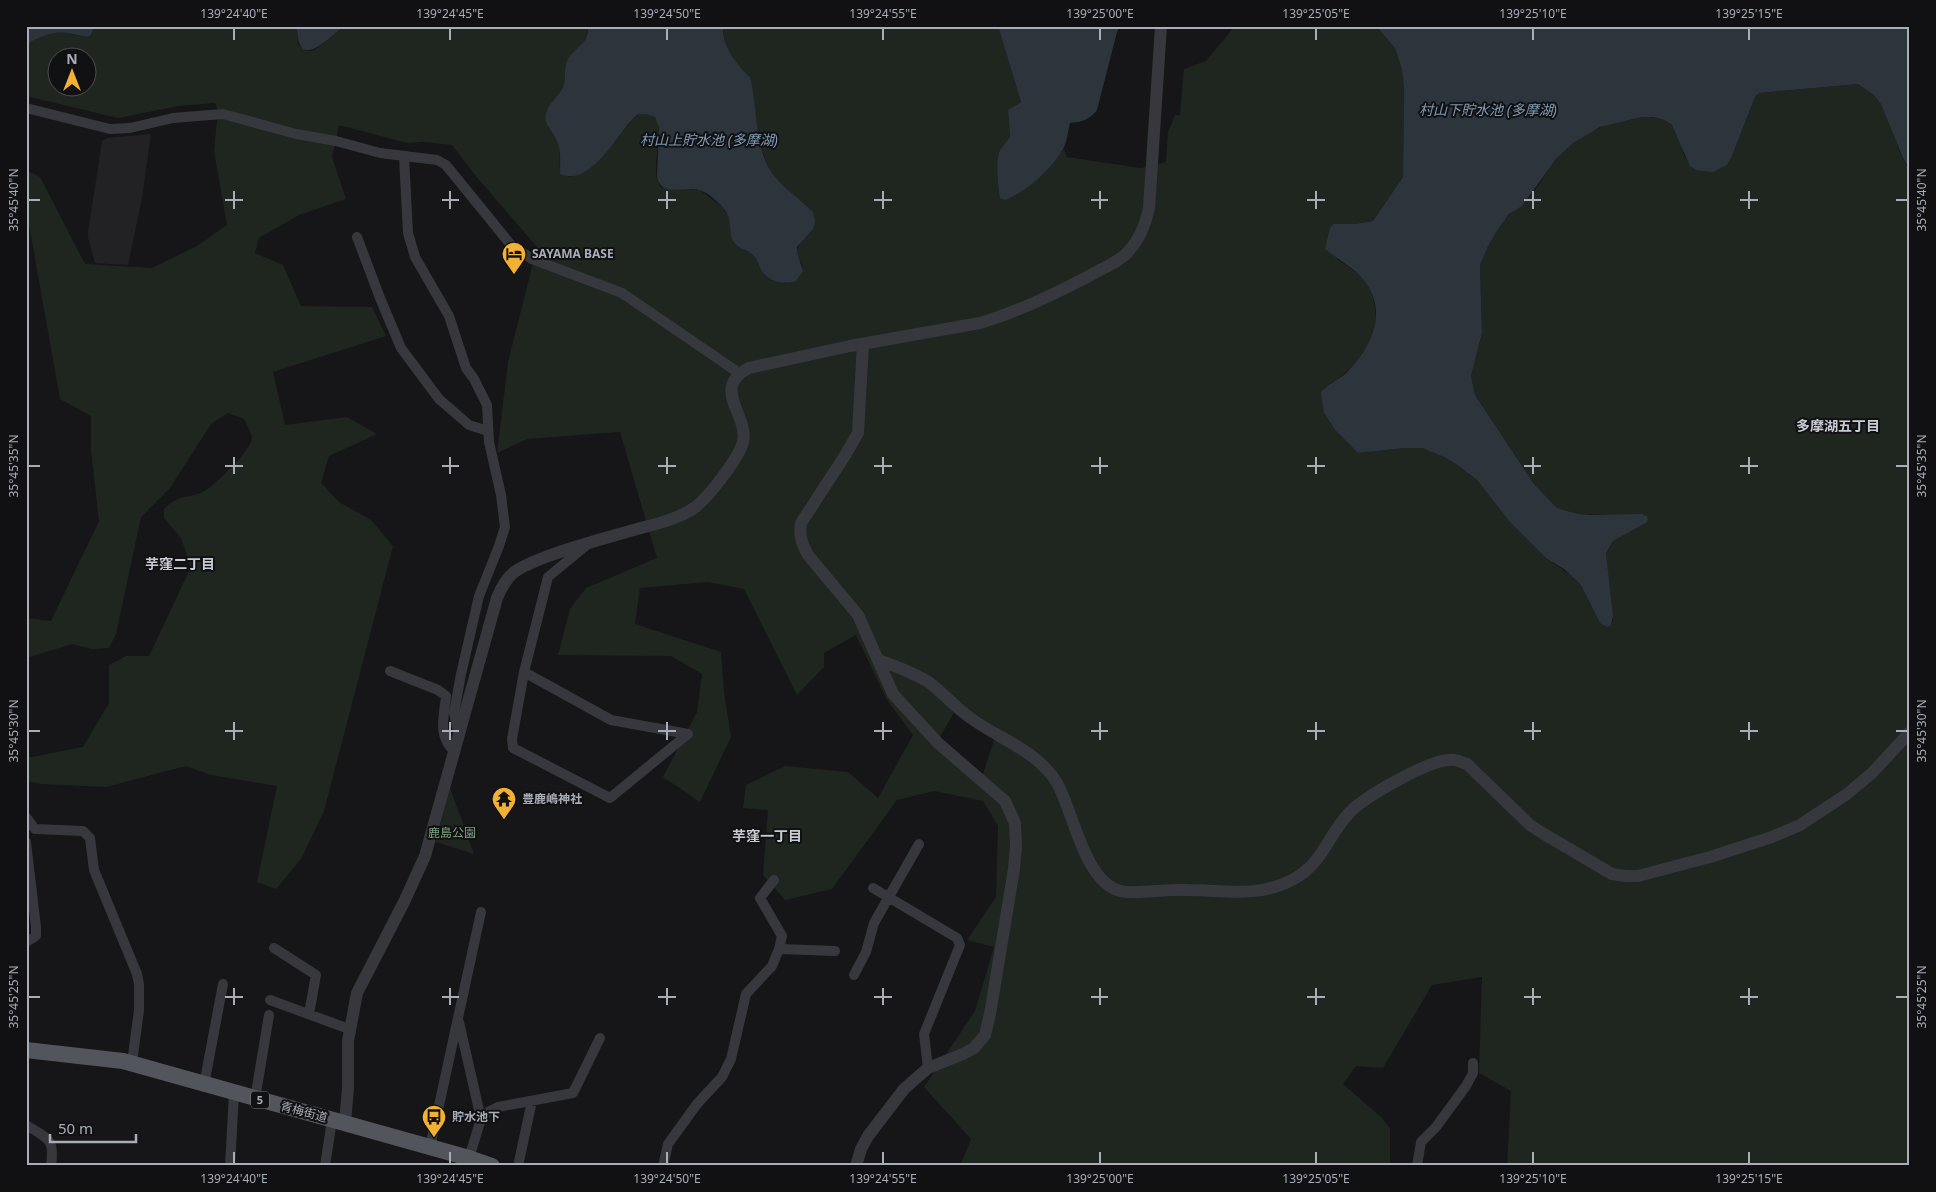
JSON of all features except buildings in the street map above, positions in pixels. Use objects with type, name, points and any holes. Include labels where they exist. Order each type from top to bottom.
[{"type":"main road","name":"青梅街道","points":[[26,1050],[99,1057],[132,1063],[492,1166]]},
{"type":"street","points":[[324,1166],[339,1122],[349,1029],[360,985],[404,902],[425,856],[502,586],[514,572],[524,566],[566,549],[681,515],[694,508],[710,494],[744,441],[743,431],[731,394],[732,386],[739,373],[749,368],[998,318],[1036,304],[1056,294],[1110,265],[1125,254],[1146,224],[1149,208],[1161,26]]},
{"type":"street","points":[[26,108],[117,129],[172,118],[223,114],[288,132],[336,141],[380,153],[437,160],[446,165],[511,245],[525,255],[622,293],[739,373]]},
{"type":"street","points":[[404,157],[406,220],[413,249],[449,316],[466,368],[474,379],[487,405],[489,442],[502,495],[505,527],[479,596],[454,713],[459,737]]},
{"type":"street","points":[[357,237],[401,348],[439,399],[469,425],[488,431]]},
{"type":"street","points":[[856,1166],[863,1145],[876,1124],[904,1090],[928,1068],[974,1048],[985,1035],[1014,869],[1016,846],[1015,823],[1005,801],[938,743],[893,694],[858,615],[802,544],[799,533],[800,523],[858,433],[863,344]]},
{"type":"street","points":[[524,672],[611,720],[688,734],[610,798],[513,748],[512,739],[524,672],[548,577],[588,543]]},
{"type":"street","points":[[878,660],[904,669],[929,682],[965,714],[1032,756],[1046,769],[1057,782],[1084,851],[1095,870],[1102,881],[1112,888],[1124,892],[1187,890],[1241,893],[1272,888],[1291,881],[1315,862],[1341,823],[1360,803],[1381,789],[1430,765],[1447,760],[1455,760],[1467,764],[1530,825],[1595,865],[1612,874],[1626,876],[1648,874],[1772,837],[1800,825],[1847,794],[1872,773],[1910,732]]},
{"type":"street","points":[[390,671],[438,690],[446,696],[443,735],[447,745],[455,752]]},
{"type":"street","points":[[28,825],[35,830],[83,831],[90,838],[94,870],[115,918],[139,984],[139,1010],[132,1063]]},
{"type":"street","points":[[26,842],[36,936],[26,942]]},
{"type":"street","points":[[854,975],[866,952],[874,923],[919,844]]},
{"type":"street","points":[[663,1166],[668,1144],[697,1104],[722,1077],[731,1059],[746,994],[772,966],[780,949],[782,936],[760,898],[774,880]]},
{"type":"street","points":[[873,888],[958,938],[960,945],[924,1034],[928,1068]]},
{"type":"street","points":[[430,1147],[481,912]]},
{"type":"street","points":[[274,948],[316,975],[309,1014]]},
{"type":"street","points":[[780,949],[835,951]]},
{"type":"street","points":[[204,1085],[223,984]]},
{"type":"street","points":[[270,1000],[349,1029]]},
{"type":"street","points":[[255,1099],[270,1016]]},
{"type":"street","points":[[458,1019],[481,1119]]},
{"type":"street","points":[[469,1158],[481,1119],[488,1112],[498,1107],[573,1093],[600,1038]]},
{"type":"street","points":[[1417,1166],[1421,1142],[1436,1127],[1466,1086],[1473,1073],[1473,1063]]},
{"type":"street","points":[[230,1166],[234,1093]]},
{"type":"street","points":[[518,1166],[532,1101]]},
{"type":"street","points":[[26,1126],[48,1139],[53,1150],[51,1166]]},
{"type":"shaded area","points":[[151,134],[142,198],[128,265],[95,263],[88,232],[102,141],[107,138]]},
{"type":"green space","points":[[94,26],[297,26],[298,45],[307,51],[315,50],[344,26],[588,26],[587,36],[577,51],[564,85],[557,97],[548,127],[557,139],[560,174],[570,177],[598,161],[638,114],[656,117],[659,134],[656,172],[657,180],[661,187],[700,190],[722,207],[730,218],[731,233],[745,251],[750,252],[758,260],[765,276],[769,279],[786,283],[803,266],[797,251],[815,217],[771,171],[760,139],[750,77],[735,60],[727,47],[723,26],[998,26],[1021,102],[1008,110],[1010,137],[998,154],[997,167],[1000,198],[1037,180],[1064,148],[1067,157],[1140,168],[1166,162],[1168,132],[1175,115],[1180,115],[1184,69],[1206,61],[1235,26],[1376,26],[1395,48],[1402,70],[1404,89],[1403,177],[1373,221],[1355,224],[1333,224],[1337,259],[1363,279],[1368,286],[1374,302],[1376,322],[1369,345],[1362,355],[1344,374],[1324,389],[1324,413],[1335,430],[1358,453],[1422,448],[1456,464],[1477,480],[1509,521],[1546,558],[1572,576],[1582,587],[1598,619],[1608,627],[1613,621],[1606,553],[1613,541],[1646,523],[1612,515],[1578,514],[1557,508],[1534,484],[1475,395],[1471,376],[1482,333],[1480,265],[1488,245],[1503,221],[1528,199],[1560,155],[1574,142],[1600,128],[1631,118],[1646,117],[1659,119],[1670,124],[1676,131],[1685,158],[1732,156],[1755,97],[1759,93],[1858,84],[1874,95],[1885,111],[1900,152],[1910,170],[1910,1166],[1507,1166],[1511,1091],[1479,1073],[1482,977],[1432,985],[1383,1068],[1356,1066],[1343,1084],[1381,1117],[1390,1128],[1390,1166],[960,1166],[971,1139],[924,1087],[975,1011],[994,947],[967,940],[996,897],[998,826],[983,801],[934,791],[897,800],[832,889],[785,900],[763,875],[768,810],[743,808],[746,785],[785,766],[848,772],[878,798],[913,735],[887,700],[856,635],[824,653],[824,667],[797,695],[744,589],[707,582],[640,588],[635,624],[721,652],[724,692],[731,737],[700,802],[663,777],[697,712],[702,674],[671,656],[558,655],[570,609],[586,588],[657,558],[620,432],[527,439],[497,453],[508,362],[537,247],[475,175],[452,145],[423,142],[407,143],[339,125],[332,157],[346,199],[299,215],[259,238],[255,253],[283,265],[301,306],[372,307],[386,336],[273,372],[285,425],[347,417],[377,434],[329,456],[321,483],[339,502],[371,520],[393,546],[324,811],[301,859],[276,889],[257,882],[277,786],[211,775],[186,766],[106,787],[42,784],[27,781],[27,758],[83,747],[109,703],[109,665],[126,656],[149,656],[191,567],[181,538],[164,518],[164,509],[174,501],[203,492],[215,483],[240,458],[251,443],[252,437],[244,419],[228,413],[211,424],[170,488],[141,517],[116,634],[109,648],[92,649],[72,644],[26,658],[26,618],[51,621],[99,521],[91,450],[91,416],[60,399],[28,219],[26,217],[26,170],[40,177],[85,264],[152,268],[197,246],[227,225],[214,151],[218,111],[215,103],[178,106],[118,118],[26,96],[26,44],[43,36],[56,33],[69,33],[87,37],[91,35]],"holes":[[[959,704],[998,728],[982,777],[937,742]]]},
{"type":"green space","name":"鹿島公園","points":[[450,788],[474,854],[436,842]]},
{"type":"water","points":[[26,26],[94,26],[91,35],[87,37],[62,32],[43,36],[26,44]]},
{"type":"water","points":[[297,26],[344,26],[321,45],[307,50],[302,48],[298,40]]},
{"type":"water","name":"村山上貯水池 (多摩湖)","points":[[588,26],[723,26],[727,47],[735,60],[750,77],[759,139],[766,162],[780,182],[814,214],[815,223],[813,229],[797,247],[803,271],[796,281],[779,282],[767,277],[762,272],[754,256],[750,252],[738,247],[734,242],[727,213],[710,195],[693,189],[668,189],[659,183],[657,176],[659,128],[655,117],[638,114],[604,156],[593,166],[583,173],[572,176],[560,174],[559,148],[546,122],[546,113],[565,81],[567,61],[584,42]]},
{"type":"water","points":[[998,26],[1120,26],[1097,110],[1085,120],[1070,123],[1064,146],[1052,165],[1021,192],[1005,200],[1000,198],[999,193],[997,174],[998,154],[1010,137],[1008,110],[1021,102]]},
{"type":"water","name":"村山下貯水池 (多摩湖)","points":[[1376,26],[1910,26],[1910,170],[1903,158],[1881,104],[1874,95],[1858,84],[1759,93],[1755,97],[1727,165],[1713,172],[1696,170],[1690,166],[1672,125],[1664,120],[1653,117],[1641,117],[1600,127],[1573,143],[1556,159],[1522,206],[1509,214],[1488,246],[1480,265],[1482,333],[1471,376],[1475,395],[1534,484],[1557,508],[1578,514],[1642,514],[1647,516],[1648,520],[1646,523],[1613,541],[1606,553],[1613,616],[1611,625],[1608,627],[1601,624],[1577,581],[1564,569],[1546,558],[1509,521],[1477,480],[1456,464],[1422,448],[1358,453],[1335,430],[1324,413],[1321,392],[1346,373],[1366,347],[1372,335],[1376,309],[1373,296],[1367,284],[1356,272],[1325,249],[1330,228],[1333,224],[1355,224],[1373,221],[1403,177],[1404,89],[1402,70],[1395,48]]},
{"type":"place","name":"SAYAMA BASE","points":[[514,275]]},
{"type":"place","name":"豊鹿嶋神社","points":[[504,820]]},
{"type":"place","name":"貯水池下","points":[[434,1138]]},
{"type":"district","name":"多摩湖五丁目","points":[[1838,426]]},
{"type":"district","name":"芋窪二丁目","points":[[180,564]]},
{"type":"district","name":"芋窪一丁目","points":[[767,836]]}]
